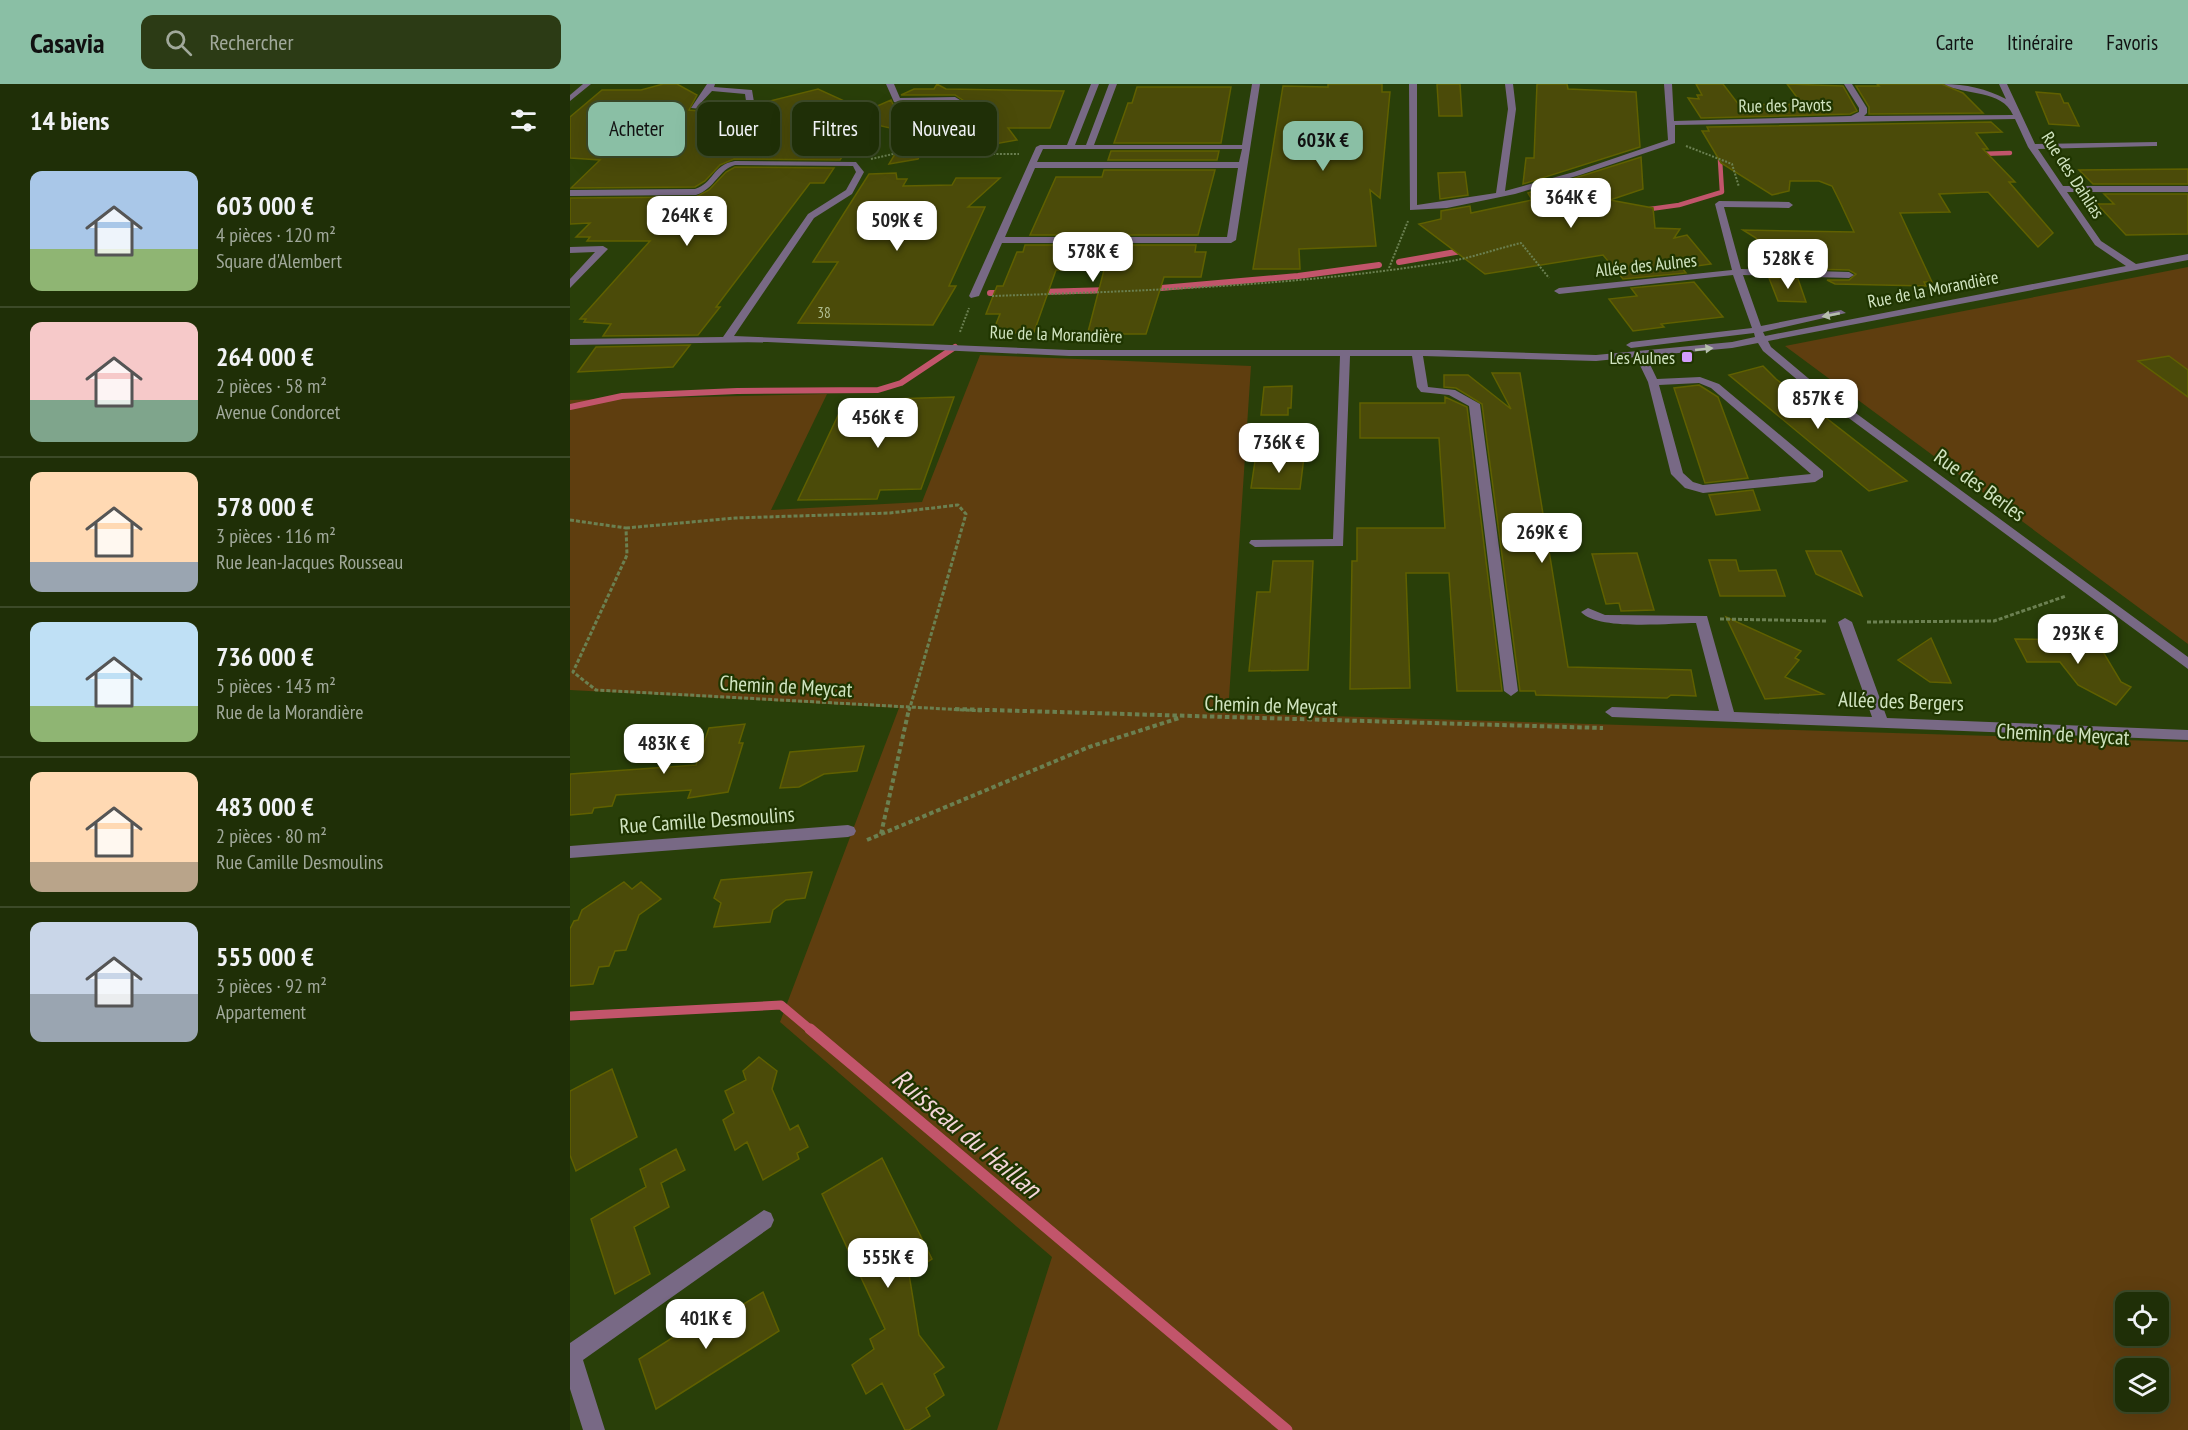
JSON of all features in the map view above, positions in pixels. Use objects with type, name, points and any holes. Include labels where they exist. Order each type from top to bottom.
[{"type":"street","points":[[570,99],[587,84]]},
{"type":"street","points":[[890,84],[897,100],[933,111],[955,109],[961,103],[955,99],[897,100]]},
{"type":"street","points":[[1070,147],[1095,84]]},
{"type":"street","points":[[1089,147],[1113,84]]},
{"type":"street","points":[[1000,240],[1231,240],[1256,84]]},
{"type":"street","points":[[1413,84],[1413,208],[1442,207],[1555,183],[1672,141],[1668,84]]},
{"type":"street","points":[[1500,194],[1512,110],[1509,84]]},
{"type":"street","name":"Rue des Pavots","points":[[1672,123],[1852,118],[1863,113],[1863,108],[1848,84]]},
{"type":"street","points":[[1948,84],[1991,94],[2012,105]]},
{"type":"street","name":"Rue des Dahlias","points":[[2003,84],[2032,147],[2098,243],[2134,267]]},
{"type":"street","points":[[710,86],[749,92],[750,102],[729,109],[707,110],[694,106],[710,86]]},
{"type":"street","points":[[1852,118],[2020,117]]},
{"type":"street","points":[[2032,147],[2154,144]]},
{"type":"street","points":[[974,296],[1040,147],[1246,147]]},
{"type":"street","points":[[570,194],[696,192],[705,189],[725,165],[735,163],[856,164],[860,172],[849,192],[810,216],[726,340]]},
{"type":"street","points":[[1032,165],[1243,165]]},
{"type":"street","points":[[2061,189],[2188,189]]},
{"type":"street","points":[[1759,335],[1737,272],[1719,204],[1789,205]]},
{"type":"street","points":[[570,250],[603,249],[570,285]]},
{"type":"street","name":"Rue de la Morandière","points":[[570,342],[767,339],[1069,352],[1541,354],[1596,358],[1714,348],[1759,335],[2188,249]]},
{"type":"street","name":"Rue de la Morandière","points":[[1541,354],[1759,335],[2188,257]]},
{"type":"street","name":"Allée des Aulnes","points":[[1559,291],[1737,272],[1848,275]]},
{"type":"street","name":"Rue des Berles","points":[[1759,335],[1767,349],[1804,380],[2188,664]]},
{"type":"street","points":[[1255,543],[1339,543],[1344,353]]},
{"type":"street","points":[[1417,353],[1422,387],[1425,390],[1451,392],[1474,404],[1511,691]]},
{"type":"street","points":[[1640,355],[1653,382],[1677,474],[1689,484],[1703,489],[1811,479],[1819,474],[1715,386],[1700,380],[1653,382]]},
{"type":"street","points":[[1588,612],[1602,619],[1702,619],[1728,716]]},
{"type":"street","points":[[1845,622],[1881,721]]},
{"type":"street","name":"Allée des Bergers","points":[[1611,712],[2188,735]]},
{"type":"street","name":"Rue Camille Desmoulins","points":[[570,852],[848,831]]},
{"type":"street","points":[[594,1430],[570,1355],[764,1220]]},
{"type":"path","points":[[1672,141],[1732,164],[1744,205]]},
{"type":"path","points":[[856,164],[892,154],[1038,154]]},
{"type":"path","points":[[1389,267],[1413,208]]},
{"type":"path","points":[[955,347],[974,296],[1146,291],[1307,279],[1389,267],[1448,262],[1521,243],[1559,291]]},
{"type":"path","points":[[570,520],[626,528],[735,518],[890,513],[958,505],[966,514],[886,802],[881,834]]},
{"type":"path","name":"Chemin de Meycat","points":[[626,528],[627,555],[573,672],[596,690],[911,708],[1614,729]]},
{"type":"path","points":[[1702,619],[1845,622],[1994,621],[2086,588]]},
{"type":"path","points":[[848,831],[846,843],[862,842],[983,789],[1089,747],[1182,717]]},
{"type":"shaded area","points":[[2188,267],[2188,644],[1785,346]]},
{"type":"shaded area","points":[[980,355],[1251,366],[1228,713],[2188,742],[2188,1430],[997,1430],[1052,1257],[780,1022],[899,708],[570,690],[570,400],[827,394],[771,510],[922,502]]},
{"type":"building","points":[[663,84],[677,84],[697,95],[689,110],[697,111],[697,156],[780,156],[780,102],[766,102],[818,89],[846,102],[792,102],[792,156],[843,156],[840,160],[734,159],[720,165],[705,181],[695,187],[571,188],[600,160],[570,158],[570,117],[602,90],[641,90]]},
{"type":"building","points":[[937,84],[946,89],[1064,91],[1050,128],[1008,128],[1017,140],[997,144],[997,102],[966,102],[955,95],[901,95],[914,89],[934,89]]},
{"type":"building","points":[[1328,84],[1382,84],[1382,92],[1390,92],[1380,198],[1370,190],[1376,246],[1299,249],[1300,269],[1253,269],[1283,86],[1328,87]]},
{"type":"building","points":[[1437,84],[1460,84],[1462,116],[1439,116]]},
{"type":"building","points":[[1537,84],[1567,84],[1568,89],[1636,92],[1640,147],[1523,184],[1526,158],[1534,158]]},
{"type":"building","points":[[1696,84],[1723,84],[1739,105],[1802,104],[1787,84],[1843,86],[1857,111],[1850,114],[1701,118],[1688,98],[1699,99],[1697,95],[1702,95]]},
{"type":"building","points":[[1877,84],[1942,84],[1963,93],[1983,113],[1869,114],[1869,107],[1856,86],[1879,86]]},
{"type":"building","points":[[1137,87],[1231,87],[1221,143],[1114,143],[1128,103],[1132,103]]},
{"type":"building","points":[[2036,92],[2060,94],[2064,103],[2068,103],[2079,126],[2049,124]]},
{"type":"building","points":[[891,100],[892,102],[891,128],[879,125],[879,105]]},
{"type":"building","points":[[1991,122],[2002,132],[1976,133],[1988,149],[1983,149],[2015,182],[2009,182],[2053,233],[2038,247],[1988,192],[1939,194],[1950,212],[1900,213],[1932,282],[1924,282],[1926,286],[1835,284],[1827,280],[1849,280],[1856,274],[1849,270],[1809,269],[1791,258],[1794,268],[1768,267],[1756,238],[1743,230],[1854,232],[1840,202],[1832,186],[1819,181],[1790,181],[1789,191],[1772,195],[1721,163],[1702,131],[1709,131],[1707,127]]},
{"type":"building","points":[[1111,151],[1219,151],[1217,160],[1108,160]]},
{"type":"building","points":[[894,156],[920,156],[918,159],[889,164]]},
{"type":"building","points":[[1641,157],[1643,189],[1610,200],[1653,208],[1655,228],[1680,229],[1674,238],[1687,235],[1711,264],[1682,268],[1686,273],[1623,279],[1603,255],[1485,274],[1419,224],[1441,219],[1441,211],[1470,206],[1471,213],[1532,200],[1528,193]]},
{"type":"building","points":[[735,167],[834,168],[824,183],[810,183],[716,307],[720,307],[698,335],[603,336],[611,324],[584,322],[586,319],[580,319],[650,241],[587,241],[590,237],[576,237],[590,223],[570,224],[570,198],[696,197],[709,190],[726,172]]},
{"type":"building","points":[[2188,169],[2188,184],[2093,184],[2079,170]]},
{"type":"building","points":[[1104,170],[1215,170],[1198,235],[1030,235],[1056,177],[1102,177]]},
{"type":"building","points":[[1465,172],[1468,195],[1440,199],[1438,173]]},
{"type":"building","points":[[896,173],[897,179],[907,179],[903,186],[952,185],[956,178],[1000,178],[968,207],[985,207],[949,286],[956,286],[933,325],[798,323],[838,262],[813,262],[869,174]]},
{"type":"building","points":[[2104,194],[2188,194],[2188,234],[2126,235],[2097,204],[2114,204]]},
{"type":"building","points":[[1025,245],[1196,245],[1195,252],[1206,252],[1201,277],[1164,277],[1146,334],[1088,332],[1104,270],[1056,270],[1034,332],[992,334],[1000,314],[986,314],[997,286],[1003,286],[1017,252],[1023,252]]},
{"type":"building","points":[[1769,278],[1798,279],[1806,302],[1778,301]]},
{"type":"building","points":[[1694,282],[1723,317],[1661,324],[1664,327],[1633,331],[1609,299],[1637,296],[1631,288]]},
{"type":"building","points":[[690,345],[673,367],[578,372],[596,347]]},
{"type":"building","points":[[2169,356],[2188,370],[2188,397],[2138,361]]},
{"type":"building","points":[[1763,366],[1776,379],[1907,481],[1869,491],[1729,375]]},
{"type":"building","points":[[1492,373],[1520,373],[1568,667],[1691,670],[1696,696],[1671,695],[1667,698],[1536,695],[1535,691],[1520,691],[1482,404],[1456,388],[1444,387],[1444,375],[1468,375],[1511,409]]},
{"type":"building","points":[[1699,385],[1718,397],[1748,478],[1705,483],[1674,388]]},
{"type":"building","points":[[1292,386],[1291,408],[1288,408],[1288,415],[1261,415],[1264,387]]},
{"type":"building","points":[[954,397],[921,489],[880,490],[877,499],[798,500],[843,405],[888,404],[890,399]]},
{"type":"building","points":[[1445,397],[1467,407],[1502,691],[1457,691],[1449,573],[1406,573],[1410,688],[1350,689],[1352,561],[1357,561],[1357,528],[1445,528],[1439,438],[1360,438],[1360,403],[1445,403]]},
{"type":"building","points":[[1282,456],[1304,457],[1300,489],[1251,488],[1255,461],[1282,462]]},
{"type":"building","points":[[1753,490],[1760,510],[1716,515],[1709,495]]},
{"type":"building","points":[[1806,551],[1841,551],[1862,596],[1816,574]]},
{"type":"building","points":[[1637,553],[1654,610],[1621,611],[1619,603],[1606,604],[1592,554]]},
{"type":"building","points":[[1709,560],[1736,560],[1739,571],[1776,570],[1785,596],[1720,596]]},
{"type":"building","points":[[1273,561],[1313,561],[1308,670],[1249,671],[1257,592],[1270,592]]},
{"type":"building","points":[[1726,617],[1801,651],[1795,658],[1799,660],[1785,677],[1823,694],[1765,699]]},
{"type":"building","points":[[1931,638],[1951,683],[1930,682],[1898,660]]},
{"type":"building","points":[[2015,639],[2088,640],[2094,651],[2102,650],[2121,682],[2131,687],[2116,705],[2078,685],[2060,662],[2027,662]]},
{"type":"building","points":[[745,724],[739,743],[743,743],[728,792],[688,798],[691,790],[616,795],[612,806],[594,808],[592,813],[570,815],[570,774],[696,765],[709,728]]},
{"type":"building","points":[[864,746],[857,771],[824,774],[799,787],[780,788],[790,752]]},
{"type":"building","points":[[812,872],[805,898],[786,900],[773,910],[770,922],[714,927],[721,903],[714,898],[721,880]]},
{"type":"building","points":[[624,882],[632,889],[641,882],[661,899],[639,915],[626,950],[615,951],[609,966],[599,967],[593,984],[570,986],[570,929],[574,921],[578,920],[582,910]]},
{"type":"building","points":[[759,1057],[777,1071],[772,1089],[790,1130],[798,1125],[808,1147],[797,1153],[799,1159],[763,1180],[747,1142],[735,1150],[723,1120],[734,1113],[725,1091],[746,1080],[743,1071]]},
{"type":"building","points":[[612,1069],[637,1137],[576,1171],[570,1155],[570,1091]]},
{"type":"building","points":[[676,1149],[685,1170],[661,1183],[669,1207],[634,1227],[650,1274],[615,1294],[591,1219],[646,1187],[640,1169]]},
{"type":"building","points":[[882,1158],[932,1259],[909,1274],[919,1335],[944,1367],[934,1374],[944,1395],[926,1408],[930,1416],[909,1430],[905,1430],[882,1383],[866,1394],[852,1365],[874,1349],[870,1339],[885,1329],[822,1194]]},
{"type":"building","points":[[763,1292],[779,1331],[656,1409],[639,1359],[697,1322],[700,1331]]},
{"type":"waterway","points":[[1978,154],[2010,153]]},
{"type":"waterway","points":[[1643,210],[1679,205],[1722,192],[1720,160],[1728,158]]},
{"type":"waterway","points":[[1399,262],[1467,250]]},
{"type":"waterway","points":[[1150,289],[1298,276],[1379,265]]},
{"type":"waterway","points":[[1039,292],[1110,290]]},
{"type":"waterway","points":[[990,293],[1005,293]]},
{"type":"waterway","points":[[570,407],[622,396],[737,391],[878,390],[901,383],[955,347]]},
{"type":"waterway","name":"Ruisseau du Haillan","points":[[570,1016],[781,1005],[812,1031]]},
{"type":"waterway","name":"Ruisseau du Haillan","points":[[810,1029],[1287,1430]]},
{"type":"place","name":"Les Aulnes","points":[[1687,357]]}]
